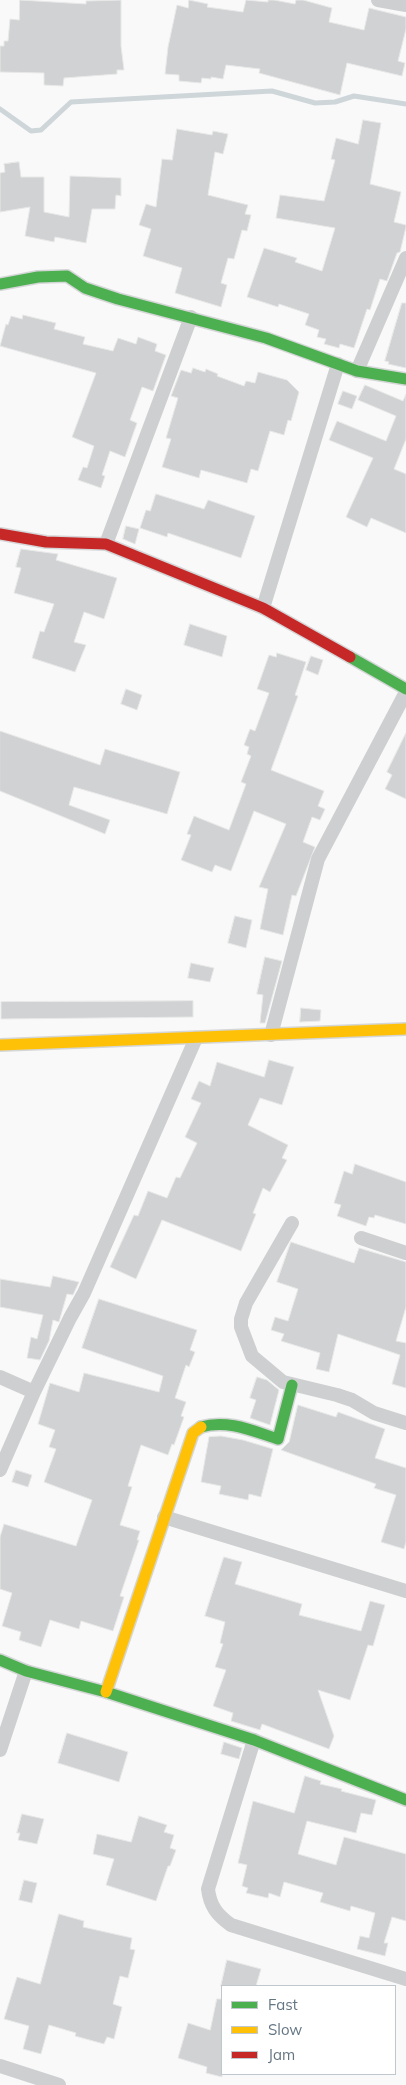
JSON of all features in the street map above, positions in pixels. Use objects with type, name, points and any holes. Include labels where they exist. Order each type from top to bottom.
[{"type":"street","points":[[378,0],[406,5]]},
{"type":"street","points":[[357,371],[406,258]]},
{"type":"street","points":[[0,284],[38,277],[67,276],[85,288],[266,338],[357,371],[406,379]]},
{"type":"street","points":[[106,544],[191,317]]},
{"type":"street","points":[[263,608],[338,364]]},
{"type":"street","points":[[0,534],[46,542],[106,544],[263,608],[406,691],[318,859],[271,1036]]},
{"type":"street","points":[[0,1045],[271,1036],[406,1029]]},
{"type":"street","points":[[0,1470],[34,1392],[84,1293],[196,1038]]},
{"type":"street","points":[[292,1223],[246,1303],[241,1319],[241,1327],[252,1356],[283,1382],[337,1395],[352,1400],[379,1416],[406,1423]]},
{"type":"street","points":[[361,1238],[406,1253]]},
{"type":"street","points":[[0,1377],[34,1392]]},
{"type":"street","points":[[106,1692],[193,1432],[199,1426],[209,1423],[232,1426],[278,1439],[292,1385]]},
{"type":"street","points":[[164,1518],[406,1591]]},
{"type":"street","points":[[0,1660],[26,1671],[106,1692],[254,1740],[406,1800]]},
{"type":"street","points":[[0,1750],[26,1671]]},
{"type":"street","points":[[254,1740],[208,1888],[213,1908],[221,1918],[231,1925],[406,1979]]},
{"type":"street","points":[[0,2066],[59,2085]]},
{"type":"building","points":[[20,0],[86,4],[86,1],[121,0],[121,46],[124,70],[117,70],[117,74],[64,78],[63,86],[44,85],[44,73],[0,72],[0,46],[4,46],[4,41],[8,41],[10,19],[19,20]]},
{"type":"building","points":[[189,0],[208,4],[207,7],[243,12],[246,0],[268,2],[268,0],[274,0],[295,4],[296,0],[303,0],[332,8],[329,22],[364,30],[369,8],[406,17],[406,29],[398,61],[405,63],[402,76],[347,63],[340,95],[259,73],[260,69],[226,65],[223,79],[202,78],[201,83],[179,81],[179,75],[165,74],[168,47],[177,5],[188,8]]},
{"type":"building","points":[[363,120],[381,123],[370,184],[401,192],[394,222],[406,225],[406,227],[400,252],[397,253],[387,281],[380,279],[370,310],[367,309],[354,348],[340,344],[339,348],[324,344],[326,339],[317,337],[319,330],[305,325],[309,314],[279,304],[278,307],[247,297],[264,248],[297,258],[295,262],[322,271],[335,228],[276,218],[280,195],[324,201],[335,160],[331,159],[336,138],[358,144]]},
{"type":"building","points":[[177,129],[212,135],[213,131],[228,134],[223,154],[215,152],[208,195],[248,205],[245,214],[251,215],[247,231],[242,230],[234,259],[228,258],[221,283],[227,285],[221,307],[175,293],[182,268],[143,256],[151,229],[139,225],[146,204],[156,207],[162,159],[172,160]]},
{"type":"building","points":[[19,162],[21,177],[44,177],[44,212],[69,217],[70,176],[121,178],[121,196],[116,195],[115,209],[92,209],[86,243],[55,237],[54,242],[25,236],[30,207],[0,212],[0,173],[5,172],[4,164]]},
{"type":"building","points":[[402,303],[406,303],[406,368],[388,364],[389,362],[385,361]]},
{"type":"building","points":[[23,315],[56,323],[54,329],[85,337],[83,344],[113,351],[118,338],[136,344],[138,337],[157,344],[155,351],[166,355],[153,391],[142,387],[130,420],[137,423],[125,457],[110,451],[102,475],[105,476],[101,488],[78,480],[83,467],[87,468],[94,446],[72,437],[96,373],[0,346],[6,324],[8,325],[11,316],[22,319]]},
{"type":"building","points":[[193,368],[205,372],[206,369],[218,374],[217,376],[244,386],[246,381],[255,383],[258,372],[287,380],[299,392],[291,421],[288,420],[284,435],[270,431],[258,471],[251,469],[247,483],[201,470],[199,478],[162,467],[171,439],[166,438],[178,398],[171,396],[181,370],[191,373]]},
{"type":"building","points":[[365,385],[403,401],[406,394],[406,439],[394,469],[406,474],[406,533],[371,518],[367,527],[346,517],[373,458],[329,440],[337,421],[386,441],[396,416],[358,400]]},
{"type":"building","points":[[343,391],[357,396],[352,409],[338,404]]},
{"type":"building","points":[[156,494],[204,509],[208,500],[255,516],[241,558],[168,533],[167,537],[140,528],[146,510],[150,511]]},
{"type":"building","points":[[126,526],[139,529],[135,544],[123,539]]},
{"type":"building","points":[[21,549],[58,554],[56,560],[117,578],[104,619],[84,612],[74,642],[86,645],[75,672],[32,658],[40,631],[44,632],[54,604],[14,593],[21,568],[16,567]]},
{"type":"building","points":[[190,624],[227,636],[222,657],[184,645]]},
{"type":"building","points":[[277,653],[306,662],[295,695],[298,696],[271,770],[324,791],[318,806],[325,809],[320,820],[312,817],[303,842],[315,847],[296,896],[292,895],[283,935],[260,929],[268,889],[259,887],[286,824],[254,811],[231,871],[215,865],[212,872],[181,860],[191,835],[187,834],[194,816],[229,830],[246,784],[241,782],[251,756],[247,754],[249,747],[244,745],[250,729],[255,731],[269,693],[257,689],[269,655],[276,657]]},
{"type":"building","points":[[311,656],[323,660],[318,675],[306,670]]},
{"type":"building","points":[[126,689],[142,695],[137,710],[121,704]]},
{"type":"building","points":[[0,731],[100,765],[105,749],[180,772],[167,814],[74,787],[69,805],[110,820],[105,834],[0,791]]},
{"type":"building","points":[[406,733],[406,799],[385,789],[392,775],[387,772]]},
{"type":"building","points":[[235,916],[252,920],[246,948],[228,943]]},
{"type":"building","points":[[265,957],[282,961],[265,1023],[260,1023],[263,995],[257,994]]},
{"type":"building","points":[[191,963],[214,968],[210,982],[188,978]]},
{"type":"building","points":[[193,1001],[193,1017],[1,1019],[1,1002]]},
{"type":"building","points":[[301,1008],[321,1010],[320,1021],[300,1022]]},
{"type":"building","points":[[269,1060],[294,1067],[282,1105],[260,1098],[248,1125],[288,1145],[282,1158],[287,1160],[270,1192],[263,1188],[253,1213],[256,1214],[241,1251],[162,1220],[136,1279],[110,1267],[134,1215],[138,1216],[148,1191],[167,1198],[176,1177],[180,1178],[197,1143],[185,1137],[201,1103],[191,1099],[199,1081],[210,1086],[217,1062],[264,1077]]},
{"type":"building","points":[[355,1164],[406,1182],[406,1224],[375,1215],[374,1218],[369,1217],[366,1226],[337,1216],[341,1205],[334,1203],[344,1171],[352,1174]]},
{"type":"building","points":[[291,1242],[354,1263],[359,1248],[406,1262],[406,1307],[396,1341],[406,1343],[406,1388],[392,1384],[400,1355],[338,1334],[329,1372],[316,1369],[320,1353],[281,1341],[284,1334],[271,1330],[275,1317],[288,1321],[298,1289],[277,1282]]},
{"type":"building","points":[[53,1276],[79,1282],[73,1295],[67,1294],[59,1322],[53,1320],[49,1341],[40,1360],[27,1358],[31,1337],[37,1339],[43,1315],[0,1307],[0,1279],[50,1287]]},
{"type":"building","points":[[99,1299],[197,1330],[190,1350],[195,1352],[189,1367],[186,1365],[175,1398],[186,1402],[181,1416],[184,1417],[174,1445],[172,1444],[168,1455],[141,1445],[128,1486],[132,1487],[120,1525],[140,1531],[137,1540],[139,1540],[120,1596],[124,1597],[113,1631],[81,1621],[79,1629],[50,1620],[41,1647],[19,1640],[21,1632],[2,1626],[12,1593],[0,1589],[0,1537],[4,1524],[76,1546],[92,1500],[44,1482],[56,1449],[49,1447],[55,1430],[38,1424],[50,1383],[79,1392],[84,1373],[159,1392],[163,1376],[82,1348]]},
{"type":"building","points":[[257,1377],[267,1380],[279,1390],[270,1425],[250,1418],[256,1400],[250,1398]]},
{"type":"building","points":[[298,1405],[336,1417],[338,1412],[385,1429],[375,1458],[406,1468],[406,1542],[404,1549],[381,1542],[396,1495],[374,1488],[376,1484],[281,1450],[289,1442]]},
{"type":"building","points":[[221,1436],[273,1449],[261,1497],[249,1494],[248,1500],[219,1494],[221,1486],[201,1482],[209,1437]]},
{"type":"building","points":[[16,1470],[32,1475],[28,1487],[12,1482]]},
{"type":"building","points":[[224,1557],[242,1562],[235,1584],[302,1604],[299,1615],[361,1631],[370,1601],[385,1605],[373,1646],[368,1645],[350,1700],[318,1690],[334,1736],[329,1749],[262,1724],[260,1730],[231,1721],[233,1713],[213,1706],[226,1670],[215,1667],[223,1644],[220,1643],[225,1622],[205,1616]]},
{"type":"building","points":[[67,1733],[128,1752],[119,1782],[58,1763]]},
{"type":"building","points":[[224,1742],[242,1748],[239,1759],[221,1754]]},
{"type":"building","points":[[305,1776],[321,1781],[320,1784],[376,1800],[372,1815],[361,1813],[356,1833],[307,1821],[298,1854],[336,1865],[344,1837],[406,1854],[406,1921],[392,1917],[384,1943],[388,1943],[385,1956],[357,1949],[360,1936],[369,1938],[375,1913],[351,1906],[350,1911],[320,1902],[323,1893],[284,1882],[280,1897],[269,1893],[268,1898],[246,1893],[248,1888],[242,1886],[247,1865],[238,1863],[253,1801],[294,1813]]},
{"type":"building","points":[[22,1814],[44,1819],[37,1844],[18,1840],[20,1833],[17,1833]]},
{"type":"building","points":[[139,1816],[167,1825],[164,1832],[174,1835],[170,1848],[176,1850],[170,1866],[168,1866],[156,1901],[106,1885],[114,1859],[93,1854],[97,1834],[131,1842]]},
{"type":"building","points":[[24,1880],[37,1883],[32,1903],[19,1900]]},
{"type":"building","points":[[59,1914],[84,1921],[83,1927],[132,1938],[130,1949],[135,1950],[128,1978],[120,1976],[113,2004],[122,2007],[114,2039],[107,2037],[104,2044],[75,2036],[76,2033],[49,2025],[41,2054],[23,2049],[29,2026],[4,2019],[17,1977],[40,1984]]},
{"type":"building","points":[[227,1960],[261,1969],[256,1985],[221,1985]]},
{"type":"building","points":[[217,1999],[221,1999],[222,2077],[206,2073],[207,2067],[178,2058],[188,2023],[210,2030]]},
{"type":"waterway","points":[[0,109],[31,131],[41,130],[71,102],[272,91],[315,103],[335,102],[354,96],[406,104]]},
{"type":"traffic: fast","points":[[0,284],[38,277],[67,276],[85,288],[118,299],[266,338],[357,371],[406,379]]},
{"type":"traffic: fast","points":[[350,657],[406,689]]},
{"type":"traffic: fast","points":[[201,1427],[220,1424],[230,1425],[278,1439],[292,1385]]},
{"type":"traffic: fast","points":[[0,1660],[26,1671],[106,1692],[254,1740],[406,1800]]},
{"type":"traffic: slow","points":[[0,1045],[406,1029]]},
{"type":"traffic: slow","points":[[106,1692],[193,1433],[201,1427]]},
{"type":"traffic: jam","points":[[0,534],[46,542],[106,544],[263,608],[350,657]]}]
